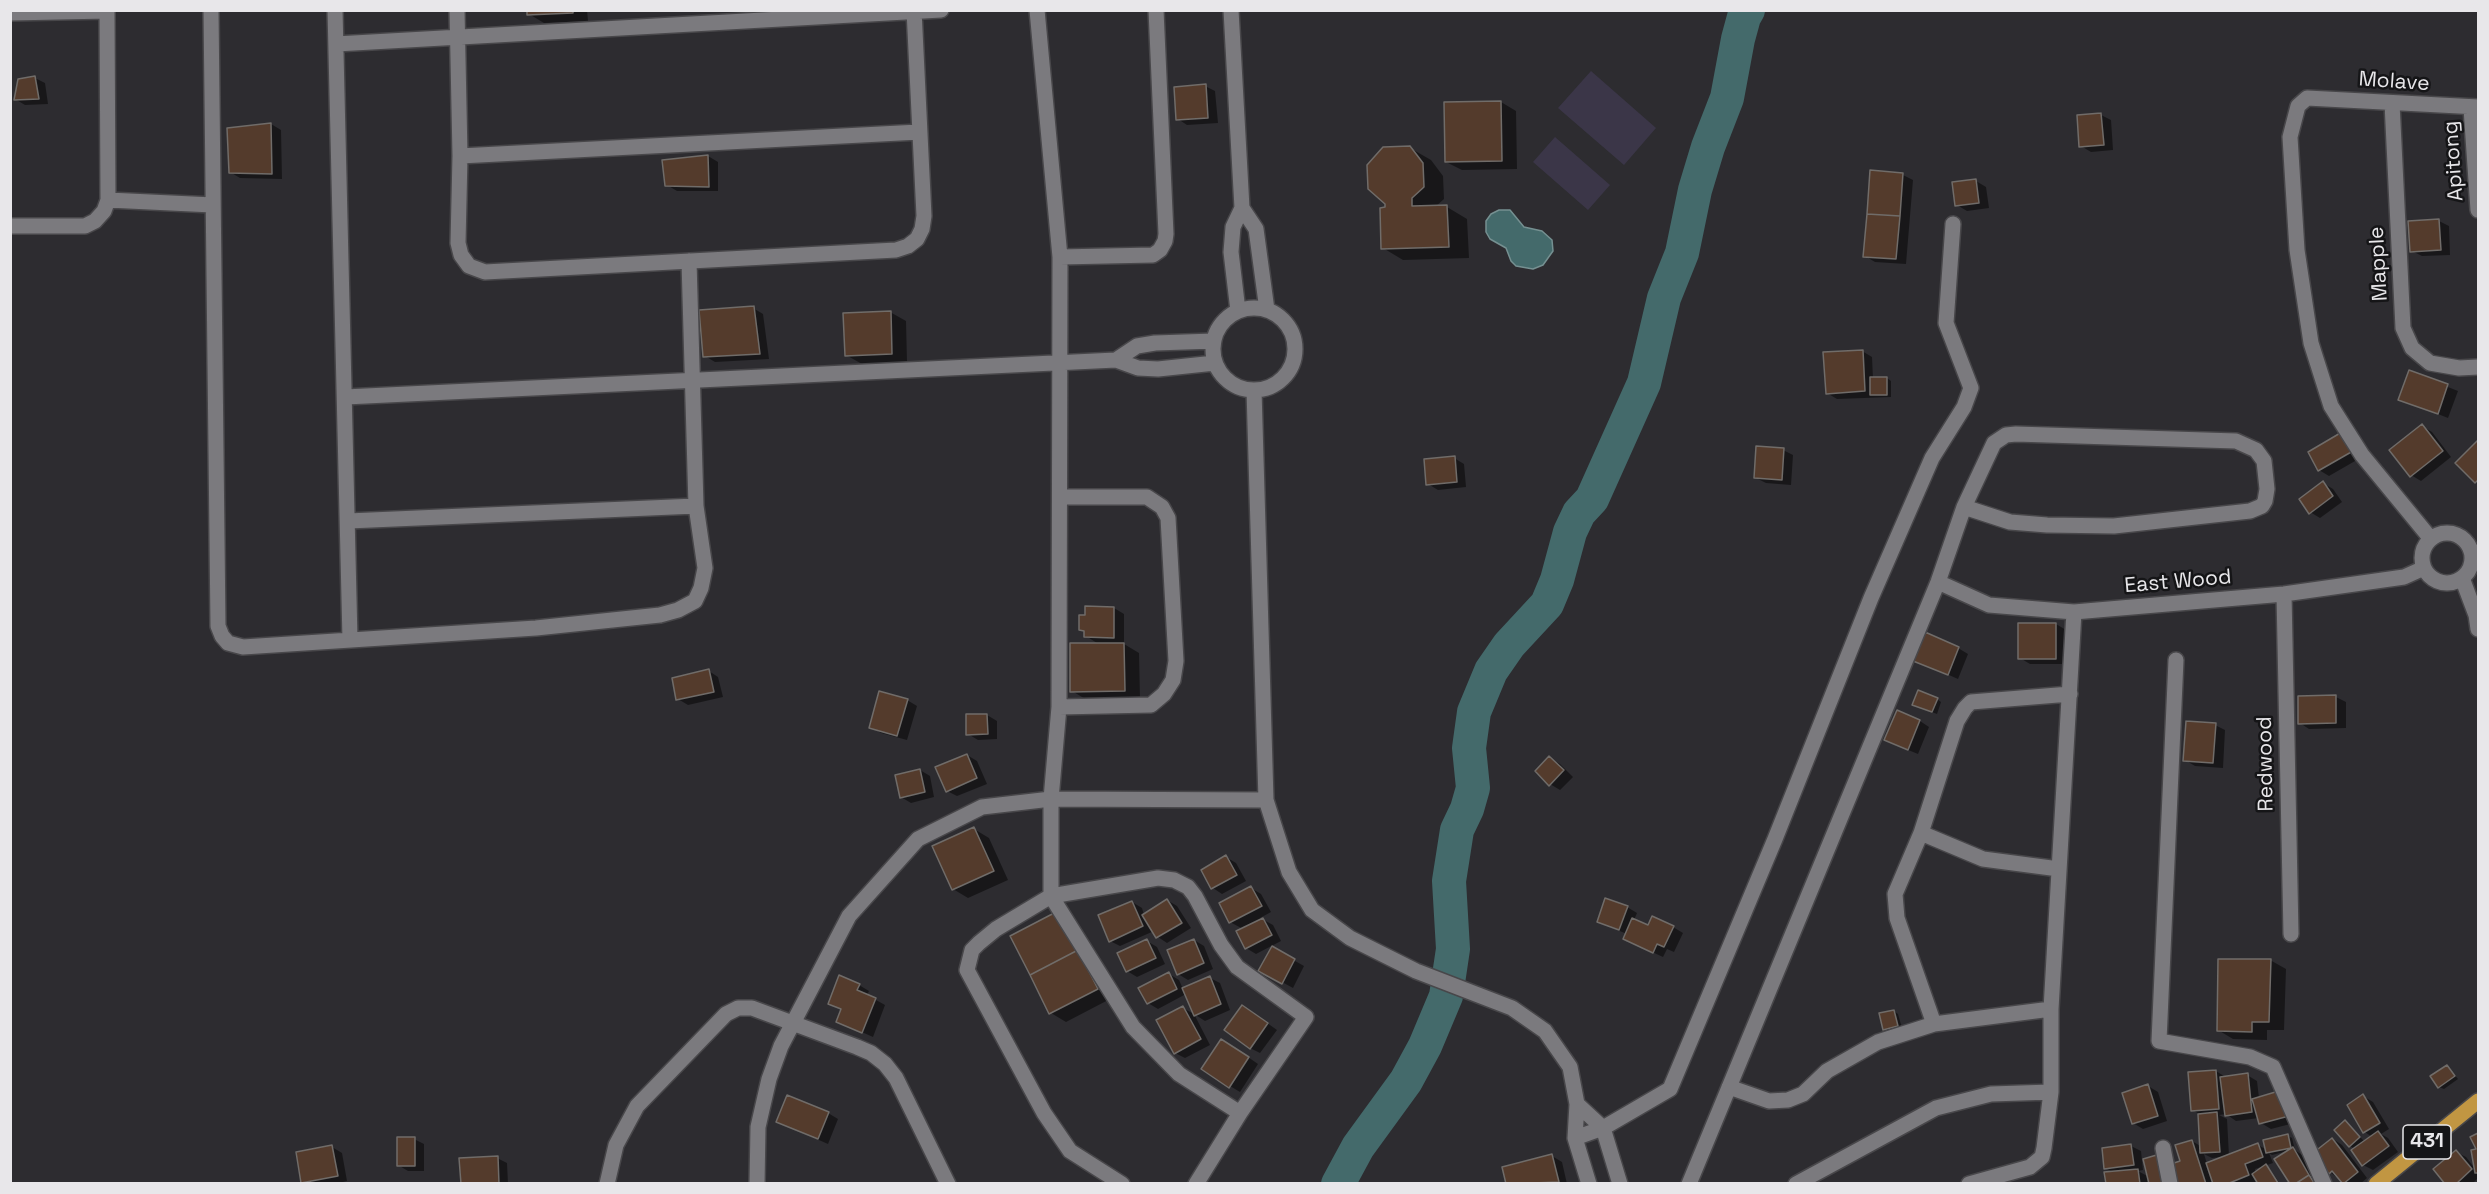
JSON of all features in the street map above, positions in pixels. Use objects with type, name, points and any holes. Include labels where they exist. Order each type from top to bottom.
[{"type":"main road","name":"431","points":[[2376,1184],[2478,1101]]},
{"type":"street","points":[[211,10],[218,626],[222,636],[228,642],[243,647],[536,628],[660,615],[678,610],[695,601],[701,588],[705,568],[696,506],[689,261]]},
{"type":"street","points":[[336,10],[350,640]]},
{"type":"street","points":[[457,10],[460,156],[458,243],[461,255],[469,266],[484,272],[896,250],[908,246],[917,239],[924,216],[914,11]]},
{"type":"street","points":[[336,44],[941,10]]},
{"type":"street","points":[[1037,10],[1060,257],[1059,707],[1051,799],[1051,896],[1133,1027],[1179,1074],[1240,1113]]},
{"type":"street","points":[[1060,257],[1153,255],[1160,250],[1165,241],[1156,10]]},
{"type":"street","points":[[1231,10],[1242,208],[1233,227],[1231,252],[1238,311]]},
{"type":"street","points":[[10,14],[106,11],[108,200],[104,211],[95,221],[85,226],[10,226]]},
{"type":"street","name":"Molave","points":[[2431,539],[2362,455],[2331,406],[2311,343],[2297,250],[2290,137],[2298,106],[2307,98],[2475,107]]},
{"type":"street","name":"Mapple","points":[[2392,103],[2403,328],[2412,348],[2430,363],[2459,368],[2478,366]]},
{"type":"street","name":"Apitong","points":[[2475,107],[2478,210]]},
{"type":"street","points":[[460,156],[919,132]]},
{"type":"street","points":[[108,200],[213,205]]},
{"type":"street","points":[[1242,208],[1256,229],[1267,310]]},
{"type":"street","points":[[1575,1138],[1603,1128],[1670,1089],[1688,1052],[1775,839],[1870,598],[1932,458],[1964,406],[1971,388],[1946,324],[1953,224]]},
{"type":"street","points":[[1247,308],[1267,310],[1279,316],[1288,325],[1295,350],[1289,368],[1278,382],[1266,388],[1254,390],[1242,388],[1230,383],[1215,363],[1214,341],[1218,328],[1226,318],[1238,311],[1247,308]]},
{"type":"street","points":[[1116,360],[1137,346],[1155,343],[1214,341]]},
{"type":"street","points":[[345,397],[1116,360],[1138,368],[1158,369],[1215,363]]},
{"type":"street","points":[[1254,390],[1266,800],[1289,872],[1312,910],[1350,939],[1416,972],[1512,1008],[1545,1031],[1570,1067],[1577,1104],[1575,1138],[1589,1184]]},
{"type":"street","points":[[1689,1184],[1938,582],[1964,507],[1994,443],[2006,435],[2236,441],[2256,450],[2264,461],[2267,489],[2262,506],[2250,511],[2114,525],[2047,525],[2010,522],[1964,507]]},
{"type":"street","points":[[1059,707],[1151,705],[1164,694],[1173,680],[1176,661],[1168,518],[1162,507],[1147,497],[1061,497]]},
{"type":"street","points":[[348,520],[696,506]]},
{"type":"street","points":[[2440,533],[2451,533],[2474,542],[2470,568],[2462,578],[2452,582],[2441,582],[2431,577],[2424,568],[2422,558],[2424,547],[2440,533]]},
{"type":"street","name":"East Wood","points":[[1938,582],[1989,605],[2074,612],[2284,594],[2404,577],[2424,568]]},
{"type":"street","points":[[2462,578],[2476,615],[2478,629]]},
{"type":"street","name":"Redwood","points":[[2284,594],[2291,934]]},
{"type":"street","points":[[1969,1184],[2021,1170],[2037,1163],[2044,1148],[2051,1092],[2051,1009],[2074,612]]},
{"type":"street","points":[[2176,660],[2159,1041],[2250,1058],[2274,1067],[2324,1184]]},
{"type":"street","points":[[1934,1024],[1897,918],[1895,894],[1921,833],[1957,721],[1971,702],[1979,700],[2070,694]]},
{"type":"street","points":[[757,1184],[758,1127],[769,1079],[794,1022],[849,916],[918,839],[982,807],[1051,799],[1266,800]]},
{"type":"street","points":[[1921,833],[1983,859],[2059,869]]},
{"type":"street","points":[[1122,1184],[1070,1151],[1044,1113],[967,970],[972,950],[979,943],[996,929],[1051,896],[1158,878],[1174,880],[1188,887],[1196,896],[1221,945],[1237,967],[1306,1017],[1240,1113],[1196,1184]]},
{"type":"street","points":[[607,1184],[616,1145],[637,1106],[726,1014],[738,1008],[752,1008],[794,1022],[871,1053],[885,1064],[896,1078],[948,1184]]},
{"type":"street","points":[[1729,1087],[1769,1101],[1788,1100],[1803,1094],[1827,1071],[1878,1042],[1934,1024],[2051,1009]]},
{"type":"street","points":[[1796,1184],[1936,1108],[1990,1094],[2051,1092]]},
{"type":"street","points":[[1577,1104],[1603,1128],[1620,1184]]},
{"type":"street","points":[[2163,1148],[2170,1184]]},
{"type":"shaded area","points":[[1591,71],[1656,128],[1624,165],[1558,108]]},
{"type":"shaded area","points":[[1555,137],[1610,185],[1588,210],[1533,162]]},
{"type":"water","points":[[1499,210],[1510,210],[1524,227],[1542,231],[1552,240],[1553,251],[1543,265],[1533,269],[1516,266],[1511,261],[1506,248],[1490,239],[1486,232],[1486,221],[1491,214]]},
{"type":"building","points":[[527,10],[573,10],[573,13],[527,15]]},
{"type":"building","points":[[35,76],[39,99],[14,100],[18,79]]},
{"type":"building","points":[[1206,84],[1208,118],[1176,120],[1174,87]]},
{"type":"building","points":[[1501,101],[1502,161],[1445,162],[1444,102]]},
{"type":"building","points":[[2101,113],[2104,145],[2079,147],[2077,115]]},
{"type":"building","points":[[271,123],[272,174],[229,173],[227,128]]},
{"type":"building","points":[[1410,146],[1423,163],[1424,187],[1412,198],[1412,206],[1447,205],[1449,247],[1381,249],[1380,208],[1385,207],[1385,204],[1368,189],[1367,165],[1383,147]]},
{"type":"building","points":[[708,155],[709,187],[665,186],[662,160]]},
{"type":"building","points":[[1870,170],[1903,173],[1900,216],[1867,214]]},
{"type":"building","points":[[1976,179],[1979,203],[1955,206],[1952,182]]},
{"type":"building","points":[[1867,214],[1900,216],[1896,259],[1863,257]]},
{"type":"building","points":[[2439,219],[2441,250],[2410,252],[2408,221]]},
{"type":"building","points":[[754,306],[760,354],[703,357],[699,310]]},
{"type":"building","points":[[891,311],[892,354],[845,356],[843,313]]},
{"type":"building","points":[[1863,350],[1865,391],[1826,394],[1823,352]]},
{"type":"building","points":[[2409,370],[2448,384],[2438,414],[2398,400]]},
{"type":"building","points":[[1870,377],[1887,377],[1887,395],[1870,395]]},
{"type":"building","points":[[2422,424],[2443,451],[2410,477],[2389,450]]},
{"type":"building","points":[[2342,432],[2353,451],[2318,471],[2308,452]]},
{"type":"building","points":[[2478,440],[2478,480],[2475,483],[2455,463]]},
{"type":"building","points":[[1756,446],[1784,448],[1782,480],[1754,478]]},
{"type":"building","points":[[1455,456],[1457,482],[1426,485],[1424,459]]},
{"type":"building","points":[[2323,481],[2333,496],[2309,514],[2299,499]]},
{"type":"building","points":[[1085,606],[1114,607],[1114,638],[1084,637],[1084,631],[1079,630],[1079,615],[1085,615]]},
{"type":"building","points":[[2018,623],[2056,623],[2056,659],[2018,659]]},
{"type":"building","points":[[1925,632],[1959,647],[1948,675],[1913,661]]},
{"type":"building","points":[[1070,643],[1124,643],[1125,691],[1070,692]]},
{"type":"building","points":[[709,669],[714,692],[676,700],[672,678]]},
{"type":"building","points":[[1918,690],[1938,698],[1932,712],[1912,705]]},
{"type":"building","points":[[879,691],[908,699],[897,736],[869,728]]},
{"type":"building","points":[[2336,695],[2336,723],[2298,724],[2298,696]]},
{"type":"building","points":[[1897,710],[1920,720],[1908,750],[1884,740]]},
{"type":"building","points":[[966,714],[987,714],[988,734],[966,735]]},
{"type":"building","points":[[2186,721],[2216,723],[2213,763],[2183,761]]},
{"type":"building","points":[[967,754],[977,778],[946,792],[935,767]]},
{"type":"building","points":[[1549,756],[1564,770],[1549,786],[1535,771]]},
{"type":"building","points":[[920,769],[925,792],[900,798],[895,775]]},
{"type":"building","points":[[974,827],[994,871],[952,890],[932,846]]},
{"type":"building","points":[[1226,855],[1237,875],[1211,889],[1201,870]]},
{"type":"building","points":[[1251,886],[1262,906],[1229,923],[1219,903]]},
{"type":"building","points":[[1605,898],[1628,906],[1619,930],[1597,922]]},
{"type":"building","points":[[1167,899],[1182,923],[1156,938],[1142,915]]},
{"type":"building","points":[[1132,901],[1143,926],[1109,942],[1098,915]]},
{"type":"building","points":[[1058,911],[1078,950],[1030,975],[1010,936]]},
{"type":"building","points":[[1652,916],[1674,926],[1664,947],[1657,944],[1653,953],[1623,939],[1632,918],[1648,925]]},
{"type":"building","points":[[1263,918],[1272,935],[1245,949],[1236,931]]},
{"type":"building","points":[[1147,939],[1156,958],[1126,972],[1117,953]]},
{"type":"building","points":[[1194,939],[1204,963],[1177,975],[1167,950]]},
{"type":"building","points":[[1272,946],[1295,959],[1282,984],[1258,971]]},
{"type":"building","points":[[1078,950],[1098,989],[1049,1014],[1030,975]]},
{"type":"building","points":[[2218,959],[2271,959],[2269,1022],[2252,1022],[2252,1032],[2217,1031]]},
{"type":"building","points":[[1169,972],[1177,989],[1147,1004],[1138,988]]},
{"type":"building","points":[[839,975],[860,984],[857,990],[876,998],[862,1033],[836,1022],[841,1009],[828,1004]]},
{"type":"building","points":[[1210,976],[1221,1004],[1194,1016],[1182,988]]},
{"type":"building","points":[[1242,1005],[1268,1023],[1250,1049],[1224,1030]]},
{"type":"building","points":[[1183,1006],[1201,1039],[1174,1054],[1156,1020]]},
{"type":"building","points":[[1894,1010],[1898,1026],[1883,1030],[1879,1013]]},
{"type":"building","points":[[1221,1039],[1249,1057],[1229,1088],[1201,1069]]},
{"type":"building","points":[[2447,1065],[2455,1076],[2438,1088],[2430,1076]]},
{"type":"building","points":[[2216,1070],[2219,1109],[2191,1111],[2188,1072]]},
{"type":"building","points":[[2248,1073],[2252,1112],[2225,1116],[2220,1077]]},
{"type":"building","points":[[2148,1084],[2158,1116],[2132,1124],[2122,1093]]},
{"type":"building","points":[[2282,1090],[2289,1116],[2259,1124],[2252,1099]]},
{"type":"building","points":[[2363,1094],[2380,1123],[2363,1133],[2347,1105]]},
{"type":"building","points":[[787,1095],[829,1112],[818,1139],[776,1122]]},
{"type":"building","points":[[2217,1112],[2220,1152],[2200,1153],[2198,1114]]},
{"type":"building","points":[[2345,1120],[2360,1137],[2349,1147],[2334,1130]]},
{"type":"building","points":[[2378,1131],[2389,1146],[2362,1166],[2351,1150]]},
{"type":"building","points":[[2478,1133],[2478,1173],[2475,1173],[2471,1150],[2476,1149],[2470,1137]]},
{"type":"building","points":[[2288,1134],[2291,1148],[2266,1153],[2263,1140]]},
{"type":"building","points":[[397,1137],[415,1137],[415,1166],[397,1166]]},
{"type":"building","points":[[2332,1138],[2358,1172],[2343,1184],[2332,1171],[2329,1174],[2313,1153]]},
{"type":"building","points":[[2192,1140],[2206,1184],[2176,1184],[2171,1164],[2180,1161],[2175,1145]]},
{"type":"building","points":[[2258,1143],[2263,1157],[2245,1164],[2249,1175],[2227,1184],[2213,1184],[2206,1163]]},
{"type":"building","points":[[2131,1144],[2134,1165],[2104,1169],[2102,1148]]},
{"type":"building","points":[[332,1145],[338,1176],[301,1183],[296,1152]]},
{"type":"building","points":[[2293,1147],[2309,1175],[2295,1184],[2290,1184],[2274,1159]]},
{"type":"building","points":[[2456,1150],[2472,1169],[2456,1184],[2445,1184],[2433,1169]]},
{"type":"building","points":[[1552,1154],[1559,1182],[1506,1184],[1502,1167]]},
{"type":"building","points":[[2160,1154],[2168,1184],[2149,1184],[2143,1159]]},
{"type":"building","points":[[498,1156],[499,1184],[461,1184],[459,1158]]},
{"type":"building","points":[[2266,1164],[2277,1184],[2258,1184],[2252,1174]]},
{"type":"building","points":[[2138,1169],[2140,1184],[2106,1184],[2104,1172]]},
{"type":"building","points":[[2309,1175],[2315,1184],[2295,1184]]},
{"type":"waterway","points":[[1338,1184],[1358,1147],[1406,1081],[1425,1046],[1446,996],[1453,949],[1449,881],[1457,830],[1467,809],[1473,788],[1469,748],[1474,712],[1491,671],[1509,645],[1547,604],[1557,580],[1570,532],[1579,513],[1592,499],[1644,383],[1664,298],[1682,253],[1695,190],[1708,147],[1727,98],[1738,39],[1748,10]]}]
